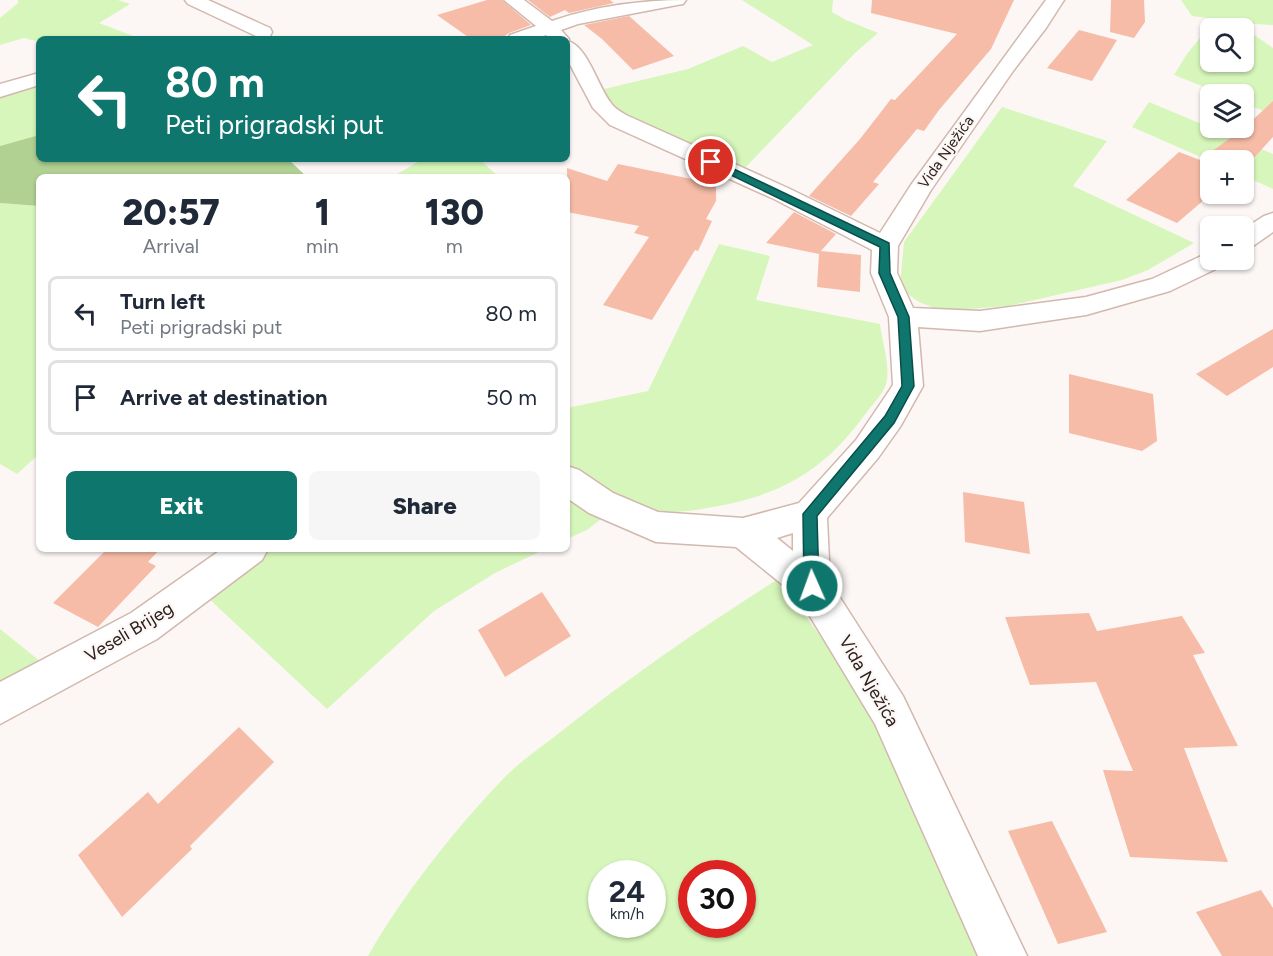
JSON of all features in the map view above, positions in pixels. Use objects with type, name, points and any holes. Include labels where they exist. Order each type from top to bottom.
[{"type":"street","points":[[194,0],[263,32]]},
{"type":"street","points":[[513,0],[554,33]]},
{"type":"street","points":[[536,36],[554,33],[574,19],[678,0]]},
{"type":"street","name":"Vida Nježića","points":[[885,246],[919,190],[1006,67],[1040,24],[1054,0]]},
{"type":"street","points":[[570,49],[603,108],[618,120],[782,194],[885,246],[884,273],[903,317],[908,386],[889,419],[810,514],[742,533],[656,527],[602,503],[570,482]]},
{"type":"street","points":[[0,91],[36,80]]},
{"type":"street","points":[[1254,233],[1273,221]]},
{"type":"street","points":[[903,317],[980,321],[1086,306],[1161,285],[1200,266]]},
{"type":"street","points":[[810,514],[812,586]]},
{"type":"street","points":[[742,533],[812,586]]},
{"type":"street","name":"Veseli Brijeg","points":[[0,704],[144,626],[246,552]]},
{"type":"street","name":"Vida Nježića","points":[[812,586],[889,710],[1002,956]]},
{"type":"green space","points":[[18,0],[118,0],[130,4],[99,23],[133,36],[36,36],[36,41],[24,38],[0,45],[0,18],[18,3]]},
{"type":"green space","points":[[742,0],[833,0],[832,12],[878,33],[856,52],[744,169],[625,117],[613,107],[604,89],[688,69],[743,46],[772,62],[813,45]]},
{"type":"green space","points":[[1181,0],[1273,0],[1273,25],[1254,24],[1254,18],[1192,16]]},
{"type":"green space","points":[[1254,35],[1273,48],[1273,115],[1254,107],[1254,84],[1200,85],[1174,75],[1200,38],[1200,72],[1254,72]]},
{"type":"green space","points":[[36,86],[36,136],[0,146],[0,98]]},
{"type":"green space","points":[[1149,102],[1200,123],[1200,138],[1235,138],[1273,154],[1273,189],[1254,180],[1254,150],[1200,150],[1200,157],[1132,127]]},
{"type":"green space","points":[[1002,107],[1107,141],[1073,186],[1194,243],[1148,270],[1122,280],[1008,306],[958,310],[934,308],[906,293],[900,284],[904,242]]},
{"type":"green space","points":[[36,136],[36,162],[291,162],[304,174],[36,174],[36,206],[0,203],[0,146]]},
{"type":"green space","points":[[418,162],[482,162],[496,174],[397,174]]},
{"type":"green space","points":[[0,203],[36,206],[36,457],[17,474],[0,464]]},
{"type":"green space","points":[[719,244],[770,256],[756,300],[880,324],[887,364],[887,380],[879,397],[850,434],[816,466],[778,488],[756,497],[687,511],[656,512],[618,501],[602,492],[570,466],[570,407],[648,391]]},
{"type":"green space","points":[[570,493],[606,515],[587,530],[570,538]]},
{"type":"green space","points":[[267,552],[539,552],[495,573],[434,611],[327,709],[205,595]]},
{"type":"green space","points":[[778,579],[859,688],[980,956],[368,956],[430,864],[466,819],[510,772],[615,690]]},
{"type":"green space","points":[[0,629],[46,666],[0,686]]},
{"type":"building","points":[[487,0],[502,0],[531,25],[504,36],[467,36],[437,15]]},
{"type":"building","points":[[528,0],[610,0],[614,3],[569,13],[565,10],[550,17]]},
{"type":"building","points":[[872,0],[1014,0],[991,49],[924,131],[917,129],[873,182],[879,184],[851,216],[809,196],[860,139],[891,99],[895,100],[957,34],[871,13]]},
{"type":"building","points":[[1111,0],[1144,0],[1145,22],[1134,38],[1110,32]]},
{"type":"building","points":[[629,16],[674,56],[633,70],[602,39],[584,25]]},
{"type":"building","points":[[1079,30],[1117,40],[1092,81],[1047,68]]},
{"type":"building","points":[[1273,101],[1273,137],[1254,158],[1254,150],[1214,150],[1230,138],[1254,138],[1254,119]]},
{"type":"building","points":[[1179,152],[1200,160],[1200,203],[1177,223],[1126,200]]},
{"type":"building","points":[[618,164],[716,184],[716,201],[706,219],[712,221],[698,251],[695,250],[652,320],[603,305],[649,237],[634,233],[639,226],[570,213],[570,174],[567,174],[567,168],[607,181]]},
{"type":"building","points":[[794,212],[836,234],[821,251],[861,255],[860,292],[817,287],[819,254],[766,243]]},
{"type":"building","points":[[1273,329],[1273,367],[1227,396],[1196,374]]},
{"type":"building","points":[[1069,374],[1153,394],[1157,441],[1142,451],[1069,433]]},
{"type":"building","points":[[963,492],[1024,502],[1030,554],[965,542]]},
{"type":"building","points":[[104,552],[157,552],[148,562],[156,566],[98,627],[53,603]]},
{"type":"building","points":[[542,592],[571,636],[505,677],[478,630]]},
{"type":"building","points":[[1089,613],[1097,631],[1182,616],[1205,653],[1193,655],[1238,746],[1184,748],[1228,862],[1130,857],[1103,770],[1133,771],[1096,682],[1030,685],[1005,617]]},
{"type":"building","points":[[239,727],[274,762],[190,846],[192,849],[122,917],[78,855],[148,792],[158,804]]},
{"type":"building","points":[[1052,821],[1107,932],[1058,944],[1008,831]]},
{"type":"building","points":[[1261,890],[1273,908],[1273,956],[1222,956],[1196,912]]},
{"type":"route","points":[[711,162],[782,194],[885,246],[884,273],[903,317],[908,386],[889,419],[867,449],[810,514],[812,586]]}]
